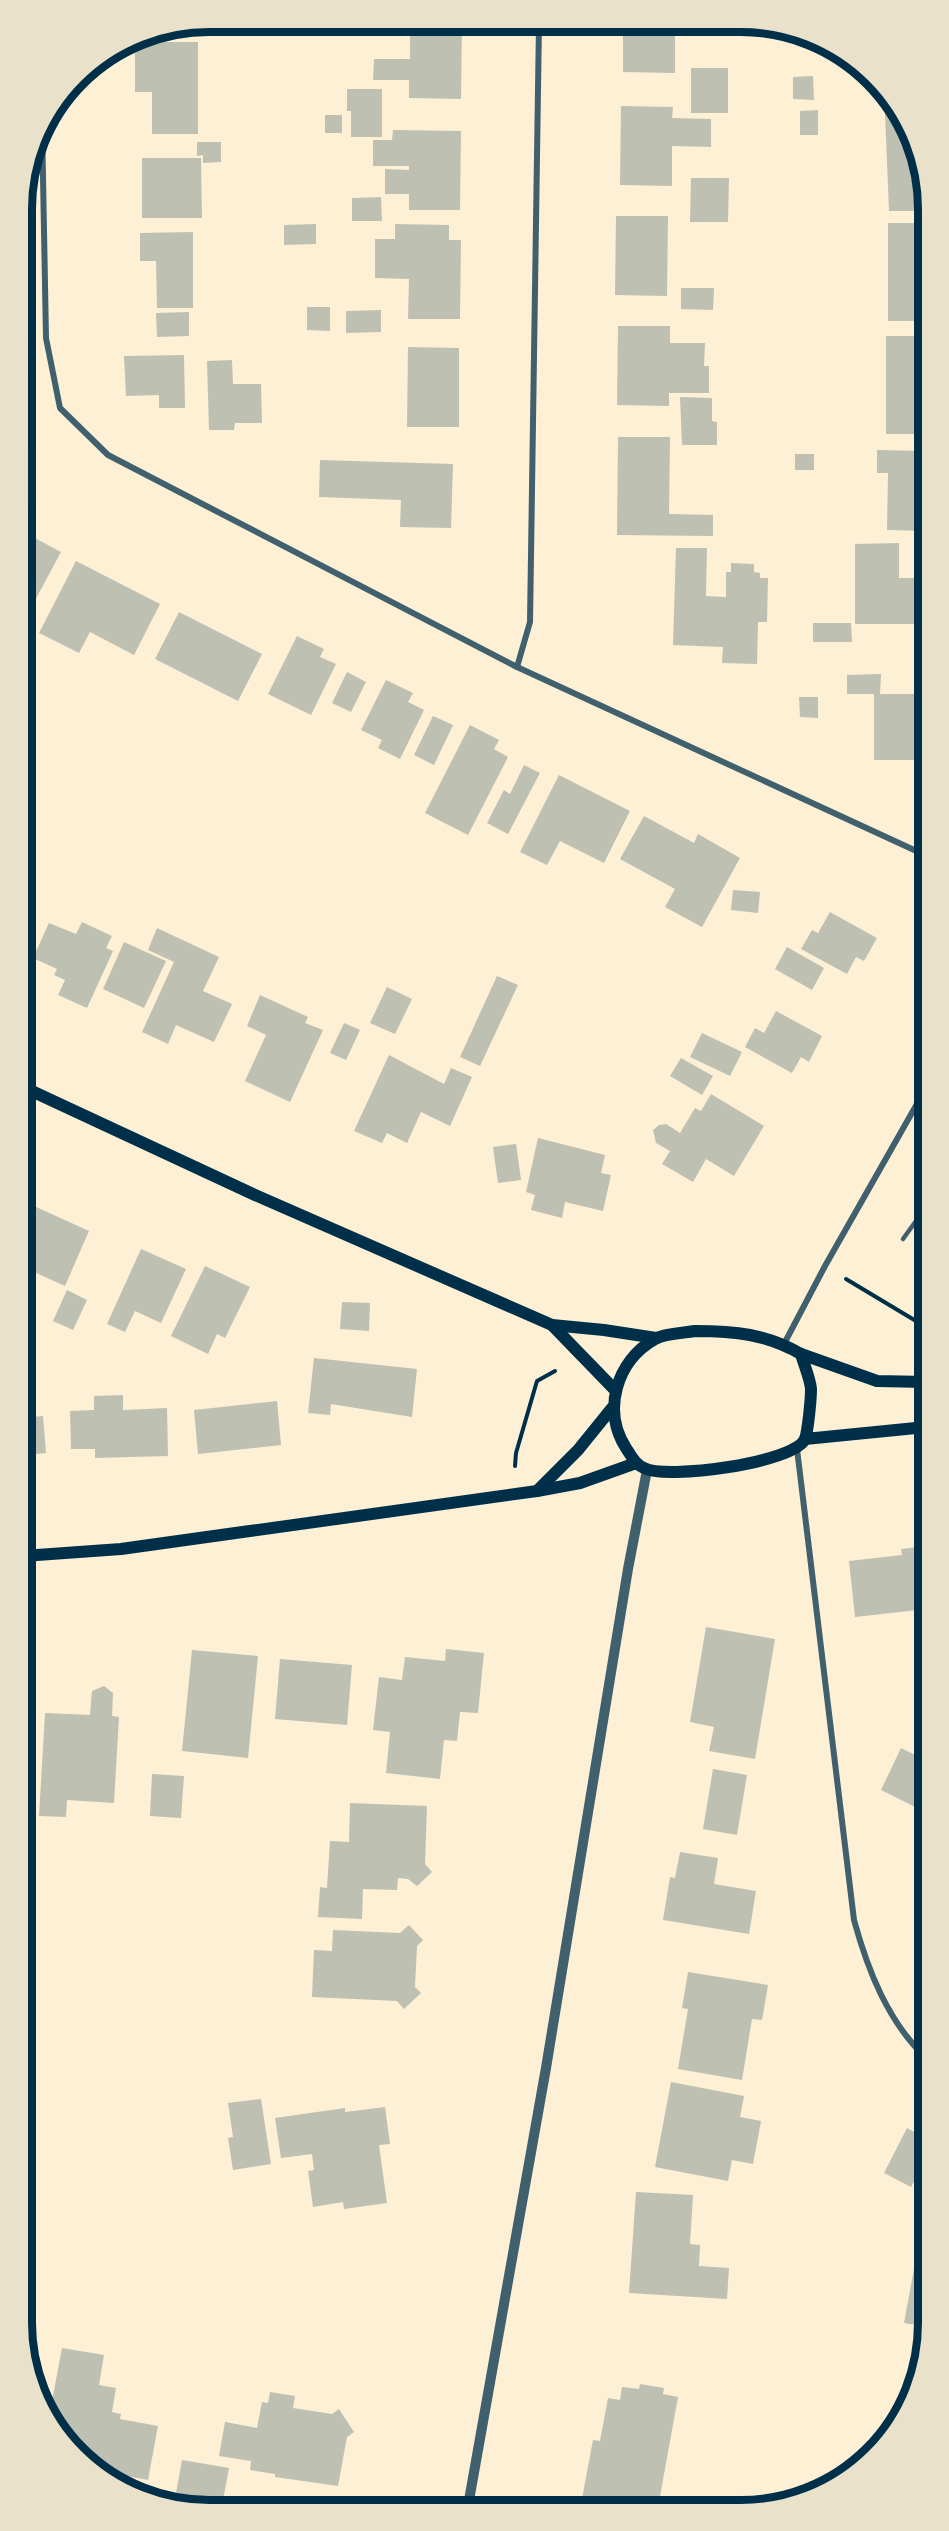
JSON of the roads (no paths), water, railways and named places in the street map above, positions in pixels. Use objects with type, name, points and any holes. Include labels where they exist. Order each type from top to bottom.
[{"type":"main road","points":[[32,1091],[255,1195],[552,1325],[604,1329],[656,1338],[695,1331],[738,1331],[784,1344],[801,1354],[878,1381],[917,1383]]},
{"type":"main road","points":[[552,1325],[615,1390]]},
{"type":"main road","points":[[641,1467],[619,1437],[612,1408],[615,1390],[633,1358],[656,1338]]},
{"type":"main road","points":[[801,1354],[810,1389],[801,1444]]},
{"type":"main road","points":[[537,1491],[578,1450],[612,1408]]},
{"type":"main road","points":[[32,1555],[121,1549],[537,1491],[580,1484],[641,1467],[671,1473],[714,1468],[773,1459],[801,1444],[917,1428]]},
{"type":"street","points":[[517,667],[530,622],[539,31]]},
{"type":"street","points":[[42,149],[46,338],[60,408],[108,455],[517,667],[918,852]]},
{"type":"street","points":[[784,1344],[825,1266],[918,1103]]},
{"type":"street","points":[[801,1444],[854,1920],[864,1955],[878,1989],[896,2021],[917,2047]]},
{"type":"street","points":[[469,2500],[546,2068],[628,1569],[641,1467]]},
{"type":"lane","points":[[903,1239],[918,1219]]}]
